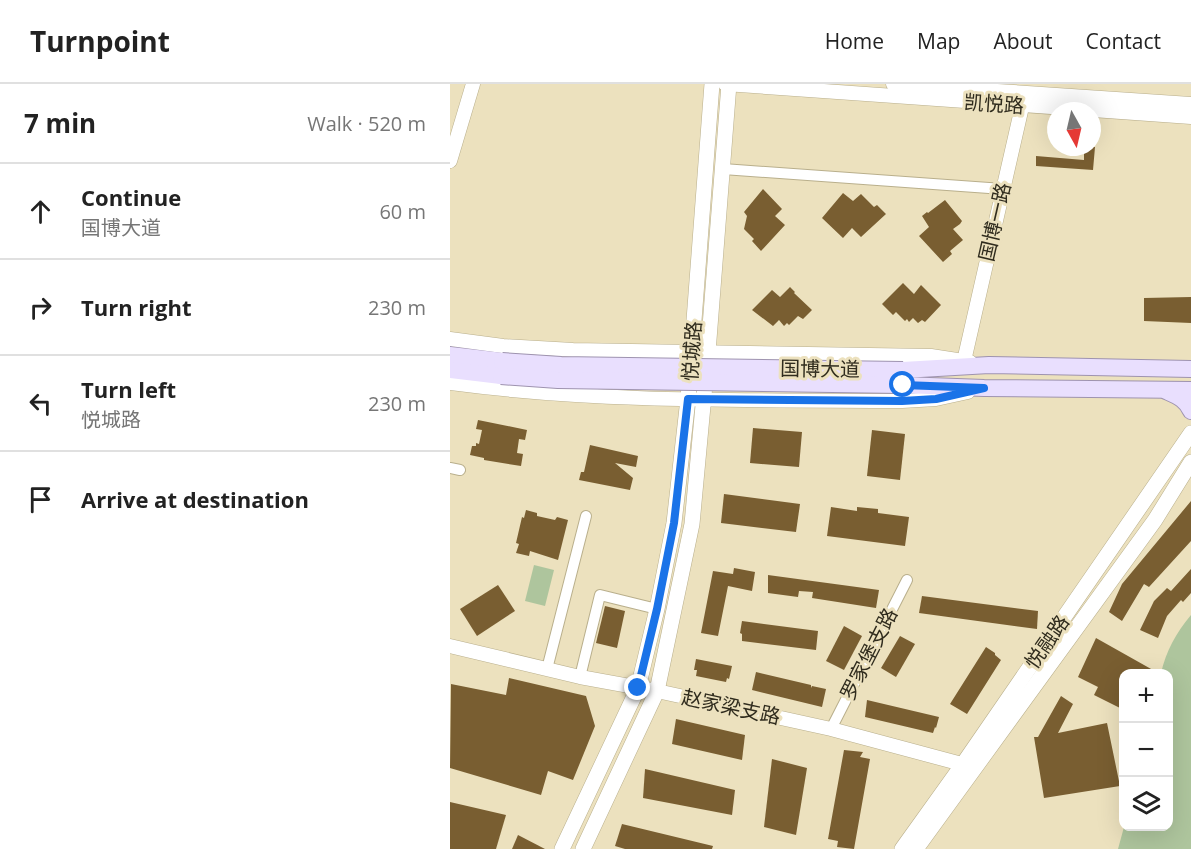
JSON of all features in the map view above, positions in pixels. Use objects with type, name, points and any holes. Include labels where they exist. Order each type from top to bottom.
[{"type":"main road","name":"悦城路","points":[[562,849],[638,688],[674,523],[688,399],[712,84]]},
{"type":"main road","name":"悦城路","points":[[584,849],[657,690],[692,524],[723,169],[728,84]]},
{"type":"main road","name":"国博大道","points":[[450,355],[501,369]]},
{"type":"main road","name":"国博大道","points":[[450,370],[561,365],[903,377],[984,388],[1191,390]]},
{"type":"main road","name":"国博大道","points":[[903,377],[989,365],[1191,369]]},
{"type":"main road","points":[[1162,390],[1181,398],[1188,404],[1191,411]]},
{"type":"main road","name":"悦融路","points":[[916,849],[1191,433]]},
{"type":"main road","name":"悦融路","points":[[902,849],[969,766],[1155,520],[1191,462]]},
{"type":"street","points":[[450,161],[473,84]]},
{"type":"street","name":"凯悦路","points":[[728,84],[1025,94],[1191,117]]},
{"type":"street","name":"凯悦路","points":[[893,84],[1191,104]]},
{"type":"street","name":"国博一路","points":[[964,361],[1025,94]]},
{"type":"street","points":[[723,169],[1003,189]]},
{"type":"street","points":[[450,339],[503,346],[573,350],[931,356],[989,365]]},
{"type":"street","points":[[450,383],[560,395],[688,399],[902,401],[936,399],[984,388]]},
{"type":"street","points":[[547,669],[586,516]]},
{"type":"street","name":"罗家堡支路","points":[[831,729],[907,580]]},
{"type":"street","points":[[580,677],[600,595],[657,609]]},
{"type":"street","name":"赵家梁支路","points":[[450,646],[580,677],[657,690],[831,729],[969,766]]},
{"type":"green space","points":[[534,565],[554,570],[545,606],[525,601]]},
{"type":"green space","points":[[1191,615],[1191,849],[1118,849],[1123,831],[1173,831],[1173,669],[1162,669],[1172,642]]},
{"type":"building","points":[[1036,156],[1084,160],[1084,156],[1094,156],[1093,170],[1036,166]]},
{"type":"building","points":[[763,189],[782,209],[775,216],[785,225],[761,251],[744,229],[747,216],[744,212]]},
{"type":"building","points":[[843,193],[853,201],[861,194],[874,207],[877,205],[886,214],[861,237],[852,228],[843,238],[822,218]]},
{"type":"building","points":[[945,200],[962,221],[953,229],[963,240],[950,251],[952,254],[943,262],[919,236],[929,227],[922,216]]},
{"type":"building","points":[[903,283],[914,294],[921,285],[941,305],[925,322],[922,320],[918,323],[913,318],[909,322],[907,319],[905,321],[896,312],[893,315],[882,304]]},
{"type":"building","points":[[790,287],[812,310],[803,319],[798,316],[789,325],[787,323],[784,326],[779,320],[773,326],[752,310],[772,290],[780,297]]},
{"type":"building","points":[[1191,297],[1191,323],[1144,321],[1144,298]]},
{"type":"building","points":[[478,420],[527,430],[525,440],[519,439],[517,453],[523,454],[521,466],[484,460],[484,458],[470,455],[472,446],[479,444],[482,430],[476,429]]},
{"type":"building","points":[[753,428],[802,432],[799,467],[750,463]]},
{"type":"building","points":[[872,430],[905,434],[900,480],[867,476]]},
{"type":"building","points":[[590,445],[638,456],[636,467],[615,463],[633,478],[630,490],[579,480],[581,472],[584,472]]},
{"type":"building","points":[[724,494],[800,504],[796,532],[721,523]]},
{"type":"building","points":[[1191,501],[1191,541],[1149,587],[1144,584],[1122,621],[1109,612],[1122,584]]},
{"type":"building","points":[[831,507],[857,511],[857,507],[878,509],[878,513],[909,517],[905,546],[827,536]]},
{"type":"building","points":[[526,510],[537,513],[537,516],[568,520],[558,560],[530,551],[529,556],[516,553],[522,517],[524,518]]},
{"type":"building","points":[[734,568],[755,572],[752,591],[728,586],[718,636],[701,633],[713,571],[733,574]]},
{"type":"building","points":[[1191,569],[1191,593],[1183,602],[1181,600],[1167,616],[1158,638],[1140,630],[1154,601],[1167,588],[1171,591]]},
{"type":"building","points":[[768,575],[879,590],[876,608],[812,598],[813,592],[799,591],[798,597],[768,593]]},
{"type":"building","points":[[498,585],[515,611],[477,636],[460,609]]},
{"type":"building","points":[[922,596],[1038,611],[1037,629],[919,613]]},
{"type":"building","points":[[605,606],[625,611],[617,648],[596,643]]},
{"type":"building","points":[[742,621],[818,631],[816,650],[742,641],[740,633]]},
{"type":"building","points":[[844,626],[862,636],[844,670],[826,661]]},
{"type":"building","points":[[900,636],[915,644],[896,677],[881,668]]},
{"type":"building","points":[[1096,638],[1151,669],[1119,669],[1119,708],[1094,695],[1098,687],[1078,677]]},
{"type":"building","points":[[986,647],[1001,660],[967,714],[950,704]]},
{"type":"building","points":[[696,659],[732,666],[729,679],[727,678],[726,682],[696,676],[697,670],[694,670]]},
{"type":"building","points":[[756,672],[811,685],[811,688],[812,686],[826,689],[822,707],[752,690]]},
{"type":"building","points":[[509,678],[586,696],[595,726],[573,780],[548,771],[541,795],[450,768],[451,684],[506,695]]},
{"type":"building","points":[[1061,696],[1073,704],[1058,733],[1107,723],[1119,786],[1044,798],[1034,737],[1038,737]]},
{"type":"building","points":[[867,700],[939,717],[936,728],[933,733],[865,717]]},
{"type":"building","points":[[676,719],[745,735],[742,760],[672,744]]},
{"type":"building","points":[[844,750],[863,752],[860,757],[870,759],[854,849],[837,847],[838,841],[828,839]]},
{"type":"building","points":[[772,759],[807,768],[796,835],[764,827]]},
{"type":"building","points":[[645,769],[735,790],[732,815],[643,798]]},
{"type":"building","points":[[450,802],[506,815],[496,849],[450,849]]},
{"type":"building","points":[[622,824],[713,846],[712,849],[625,849],[615,846]]},
{"type":"building","points":[[518,835],[545,849],[512,849]]},
{"type":"route","points":[[638,688],[674,523],[688,399],[902,401],[936,399],[984,388],[903,385]]}]
